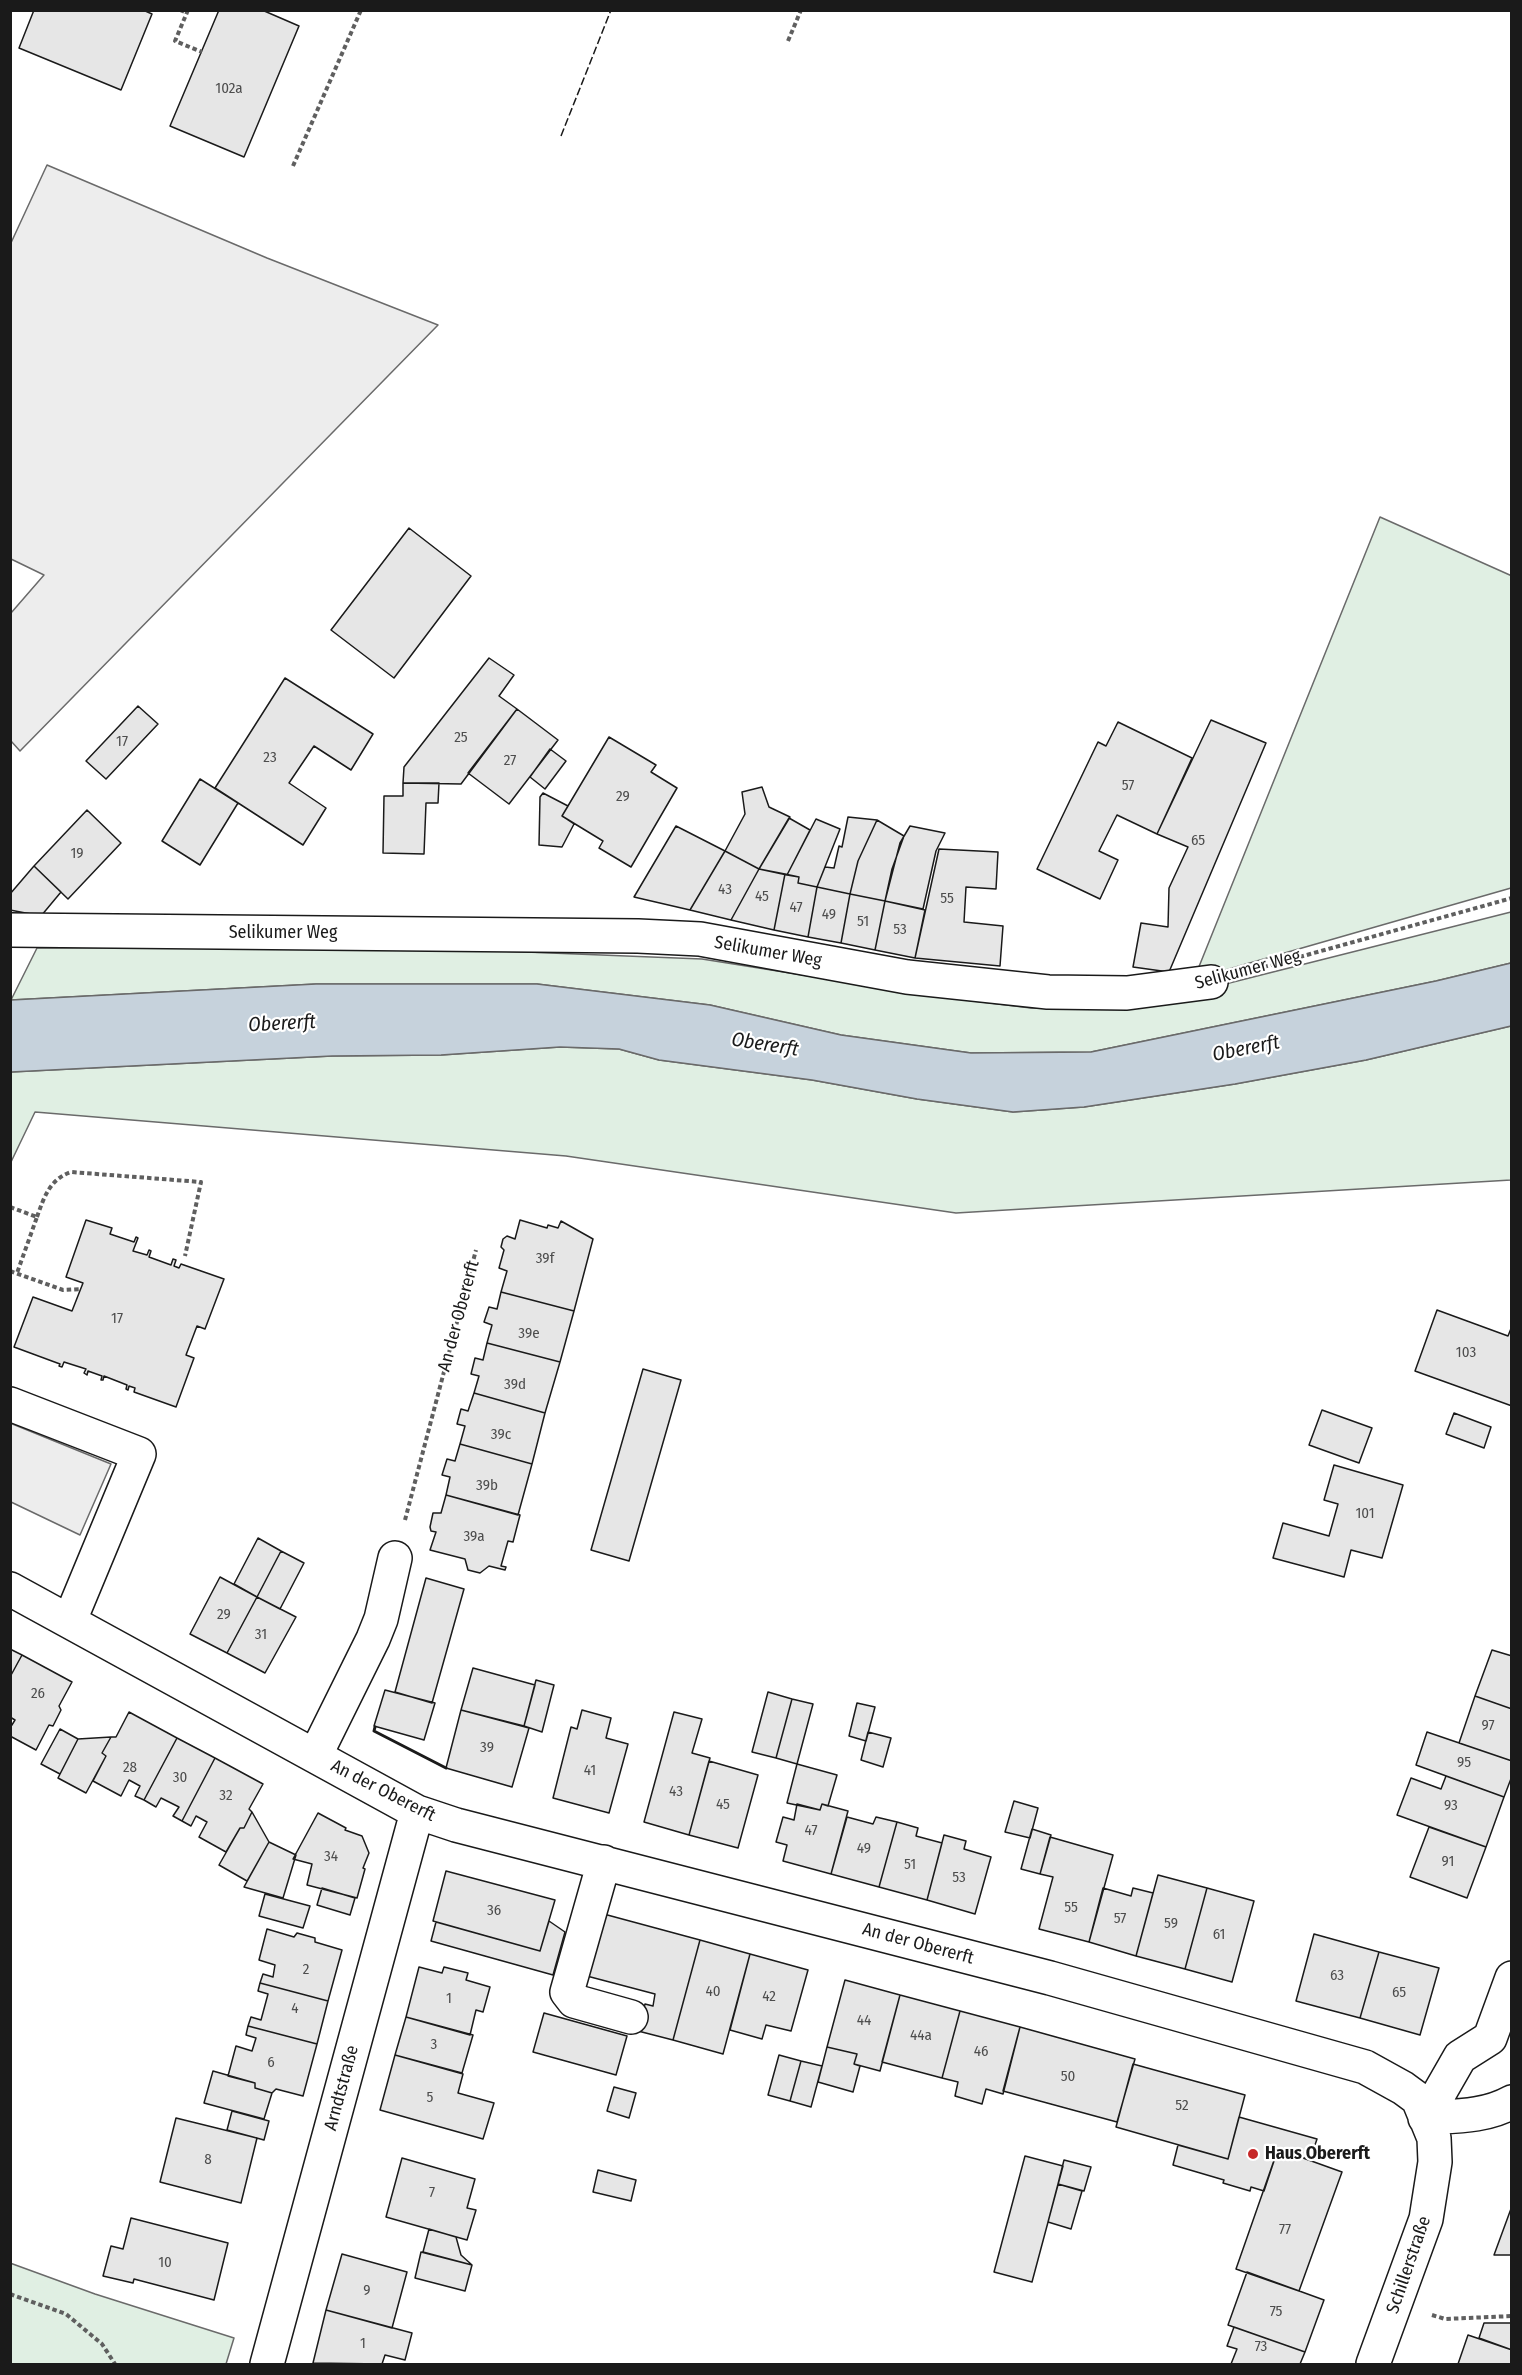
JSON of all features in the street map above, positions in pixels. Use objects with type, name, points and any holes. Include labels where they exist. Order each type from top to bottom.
[{"type":"street","name":"Selikumer Weg","points":[[10,930],[581,934],[658,937],[700,939],[906,977],[1048,992],[1126,993],[1211,982]]},
{"type":"street","points":[[10,1404],[139,1454],[70,1620]]},
{"type":"street","name":"An der Obererft","points":[[315,1756],[373,1639],[381,1619],[395,1558]]},
{"type":"street","name":"An der Obererft","points":[[10,1589],[417,1812],[456,1825],[1050,1978],[1365,2067],[1418,2099],[1425,2118]]},
{"type":"street","name":"Arndtstraße","points":[[267,2364],[417,1812]]},
{"type":"street","points":[[604,1862],[567,1992],[574,2001],[632,2017]]},
{"type":"street","points":[[1425,2118],[1460,2057],[1501,2044],[1512,1978]]},
{"type":"street","points":[[1425,2118],[1480,2114],[1512,2102]]},
{"type":"street","name":"Schillerstraße","points":[[1373,2364],[1397,2304],[1426,2219],[1434,2138],[1425,2118]]},
{"type":"path","points":[[180,10],[187,12],[175,41],[202,52]]},
{"type":"path","points":[[293,166],[361,10]]},
{"type":"path","points":[[788,41],[801,10]]},
{"type":"path","name":"Selikumer Weg","points":[[1211,982],[1512,897]]},
{"type":"path","points":[[17,1273],[46,1191],[61,1176],[71,1172],[201,1182],[185,1256]]},
{"type":"path","points":[[10,1207],[37,1217]]},
{"type":"path","name":"An der Obererft","points":[[395,1558],[476,1250]]},
{"type":"path","points":[[10,1270],[63,1290],[81,1289]]},
{"type":"path","points":[[10,2294],[66,2314],[102,2344],[115,2364]]},
{"type":"path","points":[[1397,2304],[1445,2319],[1512,2316]]},
{"type":"green space","points":[[1380,517],[1512,576],[1511,888],[1194,979]]},
{"type":"green space","points":[[1511,912],[1511,963],[1436,981],[1091,1052],[971,1053],[841,1035],[710,1005],[537,984],[316,984],[11,1000],[37,948],[374,946],[702,959],[941,997],[1031,1008],[1091,1009],[1158,1001]]},
{"type":"green space","points":[[1511,1026],[1511,1180],[956,1213],[566,1156],[35,1112],[11,1162],[11,1072],[332,1056],[441,1055],[560,1047],[619,1049],[659,1060],[812,1080],[917,1099],[1013,1112],[1084,1107],[1235,1084],[1366,1060]]},
{"type":"green space","points":[[10,2263],[95,2294],[234,2338],[226,2364],[11,2364]]},
{"type":"shaded area","points":[[47,165],[267,258],[438,325],[20,751],[11,741],[11,613],[44,575],[11,559],[10,245]]},
{"type":"shaded area","points":[[10,1423],[111,1464],[80,1535],[11,1502]]},
{"type":"water","name":"Obererft","points":[[1511,963],[1511,1026],[1366,1060],[1235,1084],[1084,1107],[1013,1112],[917,1099],[812,1080],[659,1060],[619,1049],[560,1047],[441,1055],[332,1056],[11,1072],[11,1000],[316,984],[537,984],[710,1005],[841,1035],[971,1053],[1091,1052],[1436,981]]},
{"type":"building","points":[[34,10],[143,10],[152,14],[121,90],[19,48]]},
{"type":"building","points":[[219,10],[262,10],[299,26],[244,157],[170,126]]},
{"type":"building","points":[[409,528],[471,576],[394,678],[331,630]]},
{"type":"building","points":[[489,658],[514,675],[499,696],[517,709],[461,784],[403,783],[404,767]]},
{"type":"building","points":[[285,678],[373,734],[351,770],[314,746],[289,783],[326,808],[303,845],[215,788]]},
{"type":"building","points":[[138,706],[158,724],[106,779],[86,761]]},
{"type":"building","points":[[517,709],[558,740],[509,804],[468,773]]},
{"type":"building","points":[[1211,720],[1266,743],[1169,972],[1133,967],[1141,923],[1168,927],[1169,888],[1188,847],[1157,834]]},
{"type":"building","points":[[1118,722],[1192,758],[1157,834],[1117,815],[1099,851],[1118,860],[1100,899],[1037,869],[1098,742],[1106,746]]},
{"type":"building","points":[[609,737],[656,765],[651,772],[677,788],[631,867],[599,848],[603,841],[562,816]]},
{"type":"building","points":[[550,749],[566,761],[545,789],[530,777]]},
{"type":"building","points":[[200,779],[238,803],[200,865],[162,841]]},
{"type":"building","points":[[403,783],[439,783],[438,803],[426,803],[424,854],[383,853],[384,796],[403,796]]},
{"type":"building","points":[[762,787],[769,807],[790,817],[759,869],[725,851],[745,814],[742,792]]},
{"type":"building","points":[[543,793],[568,806],[562,816],[574,824],[562,847],[539,845],[540,797]]},
{"type":"building","points":[[87,810],[121,843],[68,899],[34,866]]},
{"type":"building","points":[[848,817],[877,820],[858,861],[850,894],[817,887],[825,867],[834,868],[839,846],[842,847]]},
{"type":"building","points":[[789,818],[810,830],[787,875],[759,869]]},
{"type":"building","points":[[816,819],[840,829],[817,887],[798,883],[799,877],[787,875]]},
{"type":"building","points":[[877,820],[904,836],[892,869],[885,901],[850,894],[858,861]]},
{"type":"building","points":[[676,826],[725,851],[690,910],[634,897]]},
{"type":"building","points":[[910,826],[945,833],[936,851],[923,909],[885,901],[900,843]]},
{"type":"building","points":[[939,849],[998,852],[996,889],[966,887],[964,922],[1003,926],[1000,966],[915,958]]},
{"type":"building","points":[[725,851],[759,869],[731,920],[690,910]]},
{"type":"building","points":[[34,866],[61,892],[41,916],[10,910],[10,894]]},
{"type":"building","points":[[759,869],[785,874],[774,930],[731,920]]},
{"type":"building","points":[[785,874],[799,877],[798,883],[817,887],[808,937],[774,930]]},
{"type":"building","points":[[817,887],[850,894],[841,943],[808,937]]},
{"type":"building","points":[[850,894],[885,901],[875,950],[841,943]]},
{"type":"building","points":[[885,901],[925,910],[915,958],[875,950]]},
{"type":"building","points":[[86,1220],[112,1228],[110,1234],[134,1242],[136,1237],[138,1238],[133,1251],[147,1255],[149,1250],[151,1251],[149,1257],[171,1265],[173,1259],[176,1260],[174,1266],[179,1268],[181,1264],[224,1279],[205,1329],[197,1326],[186,1355],[194,1358],[176,1407],[134,1392],[135,1388],[129,1386],[128,1390],[127,1385],[104,1376],[101,1380],[102,1376],[88,1371],[87,1375],[84,1373],[86,1369],[64,1362],[62,1367],[59,1366],[60,1364],[14,1347],[33,1297],[72,1311],[83,1283],[66,1277]]},
{"type":"building","points":[[520,1220],[547,1228],[548,1225],[558,1228],[561,1221],[593,1239],[574,1311],[501,1292],[507,1271],[499,1268],[504,1250],[501,1247],[503,1239],[507,1236],[515,1239]]},
{"type":"building","points":[[501,1292],[574,1311],[560,1362],[487,1343],[492,1325],[484,1322],[489,1307],[497,1309]]},
{"type":"building","points":[[1437,1310],[1508,1336],[1512,1326],[1512,1406],[1415,1371]]},
{"type":"building","points":[[487,1343],[560,1362],[545,1413],[474,1393],[479,1376],[471,1374],[475,1358],[483,1360]]},
{"type":"building","points":[[643,1369],[681,1380],[629,1561],[591,1550]]},
{"type":"building","points":[[474,1393],[545,1413],[532,1464],[460,1444],[465,1426],[457,1424],[461,1409],[468,1411]]},
{"type":"building","points":[[1322,1410],[1372,1428],[1359,1463],[1309,1445]]},
{"type":"building","points":[[1454,1413],[1491,1427],[1484,1448],[1446,1434]]},
{"type":"building","points":[[460,1444],[532,1464],[518,1515],[446,1495],[450,1477],[442,1475],[447,1459],[455,1461]]},
{"type":"building","points":[[1334,1465],[1403,1485],[1382,1558],[1351,1550],[1344,1577],[1273,1558],[1283,1523],[1329,1536],[1338,1504],[1324,1500]]},
{"type":"building","points":[[446,1495],[520,1515],[513,1542],[508,1541],[501,1566],[506,1567],[505,1570],[489,1566],[480,1573],[468,1570],[465,1559],[430,1550],[436,1532],[431,1531],[430,1527],[433,1513],[441,1513]]},
{"type":"building","points":[[258,1538],[281,1551],[257,1597],[234,1584]]},
{"type":"building","points":[[281,1551],[304,1563],[280,1609],[257,1597]]},
{"type":"building","points":[[220,1577],[257,1597],[227,1653],[190,1634]]},
{"type":"building","points":[[426,1578],[464,1589],[432,1703],[395,1692]]},
{"type":"building","points":[[257,1597],[296,1617],[265,1673],[227,1653]]},
{"type":"building","points":[[10,1649],[22,1655],[10,1677]]},
{"type":"building","points":[[1492,1650],[1512,1656],[1512,1709],[1475,1696]]},
{"type":"building","points":[[22,1655],[72,1682],[59,1706],[61,1710],[53,1726],[49,1725],[36,1750],[10,1736],[10,1728],[15,1720],[10,1717],[10,1677]]},
{"type":"building","points":[[473,1668],[535,1685],[524,1726],[461,1710]]},
{"type":"building","points":[[536,1680],[554,1685],[542,1732],[524,1726]]},
{"type":"building","points":[[385,1690],[435,1703],[424,1740],[374,1726]]},
{"type":"building","points":[[768,1692],[792,1699],[776,1758],[752,1752]]},
{"type":"building","points":[[1475,1696],[1512,1709],[1512,1761],[1459,1743]]},
{"type":"building","points":[[792,1699],[813,1704],[797,1764],[776,1758]]},
{"type":"building","points":[[857,1703],[875,1707],[866,1741],[849,1736]]},
{"type":"building","points":[[461,1710],[529,1728],[512,1787],[446,1768]]},
{"type":"building","points":[[582,1710],[611,1718],[606,1738],[628,1744],[609,1813],[553,1798],[571,1727],[577,1729]]},
{"type":"building","points":[[129,1712],[177,1738],[144,1800],[135,1796],[140,1786],[129,1780],[121,1796],[93,1781],[106,1756],[102,1753],[111,1737],[116,1737]]},
{"type":"building","points":[[674,1712],[702,1719],[692,1753],[710,1758],[689,1835],[644,1822]]},
{"type":"building","points":[[60,1729],[78,1739],[60,1774],[41,1764]]},
{"type":"building","points":[[868,1732],[891,1738],[883,1767],[861,1760]]},
{"type":"building","points":[[1427,1732],[1512,1761],[1512,1776],[1504,1797],[1416,1765]]},
{"type":"building","points":[[111,1737],[102,1753],[106,1756],[86,1793],[58,1778],[78,1739]]},
{"type":"building","points":[[177,1738],[215,1758],[182,1821],[173,1816],[179,1807],[161,1798],[156,1807],[144,1800]]},
{"type":"building","points":[[215,1758],[263,1784],[249,1809],[252,1812],[244,1828],[240,1828],[226,1852],[199,1837],[207,1822],[196,1816],[191,1826],[182,1821]]},
{"type":"building","points":[[709,1761],[758,1775],[738,1848],[689,1835]]},
{"type":"building","points":[[797,1764],[837,1775],[828,1806],[822,1804],[820,1810],[787,1803]]},
{"type":"building","points":[[1446,1776],[1504,1797],[1486,1847],[1397,1815],[1411,1778],[1441,1789]]},
{"type":"building","points":[[1014,1801],[1038,1808],[1030,1838],[1005,1832]]},
{"type":"building","points":[[797,1804],[820,1810],[822,1804],[848,1811],[831,1874],[783,1861],[787,1845],[776,1842],[783,1817],[794,1820]]},
{"type":"building","points":[[252,1812],[269,1842],[247,1881],[219,1865]]},
{"type":"building","points":[[318,1813],[346,1828],[345,1830],[362,1836],[369,1853],[363,1868],[365,1869],[357,1898],[307,1885],[312,1864],[293,1859]]},
{"type":"building","points":[[847,1817],[873,1824],[876,1817],[897,1822],[879,1887],[831,1874]]},
{"type":"building","points":[[897,1822],[918,1828],[916,1836],[942,1843],[927,1900],[879,1887]]},
{"type":"building","points":[[1429,1827],[1486,1847],[1467,1898],[1410,1877]]},
{"type":"building","points":[[1032,1829],[1051,1835],[1040,1874],[1021,1869]]},
{"type":"building","points":[[944,1835],[966,1841],[964,1849],[991,1857],[975,1914],[927,1900]]},
{"type":"building","points":[[1050,1837],[1113,1855],[1089,1942],[1039,1929],[1053,1877],[1040,1874]]},
{"type":"building","points":[[269,1842],[296,1855],[283,1898],[244,1887]]},
{"type":"building","points":[[446,1871],[555,1900],[540,1951],[433,1921]]},
{"type":"building","points":[[1158,1875],[1207,1888],[1185,1969],[1136,1956]]},
{"type":"building","points":[[322,1888],[355,1898],[350,1915],[317,1905]]},
{"type":"building","points":[[1103,1888],[1131,1896],[1133,1888],[1153,1893],[1136,1956],[1089,1942]]},
{"type":"building","points":[[1207,1888],[1254,1901],[1232,1982],[1185,1969]]},
{"type":"building","points":[[265,1894],[310,1906],[303,1928],[259,1916]]},
{"type":"building","points":[[600,1913],[700,1940],[673,2040],[638,2031],[645,2004],[653,2006],[655,1994],[583,1975]]},
{"type":"building","points":[[549,1921],[565,1932],[553,1975],[431,1941],[436,1922],[540,1951]]},
{"type":"building","points":[[267,1929],[294,1937],[297,1933],[315,1938],[315,1942],[342,1950],[328,2001],[260,1983],[263,1974],[273,1977],[275,1965],[259,1960]]},
{"type":"building","points":[[1314,1934],[1379,1952],[1360,2018],[1296,2001]]},
{"type":"building","points":[[700,1940],[750,1954],[723,2054],[673,2040]]},
{"type":"building","points":[[1379,1952],[1439,1968],[1420,2035],[1360,2018]]},
{"type":"building","points":[[750,1954],[808,1970],[791,2031],[766,2025],[762,2039],[730,2030]]},
{"type":"building","points":[[419,1967],[442,1973],[444,1967],[468,1973],[466,1980],[490,1987],[483,2012],[476,2010],[470,2035],[406,2017]]},
{"type":"building","points":[[845,1980],[900,1995],[880,2071],[854,2064],[857,2054],[827,2047]]},
{"type":"building","points":[[260,1983],[328,2001],[317,2044],[248,2026],[251,2017],[261,2020],[268,1994],[258,1991]]},
{"type":"building","points":[[900,1995],[960,2011],[942,2078],[882,2062]]},
{"type":"building","points":[[960,2011],[1020,2027],[1003,2094],[986,2089],[982,2104],[955,2096],[958,2082],[942,2078]]},
{"type":"building","points":[[544,2013],[627,2036],[616,2075],[533,2052]]},
{"type":"building","points":[[406,2017],[473,2035],[462,2073],[395,2055]]},
{"type":"building","points":[[248,2026],[317,2044],[303,2096],[276,2089],[272,2093],[255,2088],[255,2083],[228,2076],[236,2046],[252,2051],[256,2038],[246,2035]]},
{"type":"building","points":[[1020,2027],[1135,2059],[1117,2122],[1003,2091]]},
{"type":"building","points":[[827,2047],[857,2054],[854,2064],[860,2066],[853,2092],[818,2082]]},
{"type":"building","points":[[395,2055],[463,2074],[458,2093],[494,2103],[483,2139],[380,2110]]},
{"type":"building","points":[[779,2055],[801,2061],[790,2101],[768,2095]]},
{"type":"building","points":[[801,2061],[822,2066],[811,2107],[790,2101]]},
{"type":"building","points":[[1133,2064],[1245,2095],[1228,2159],[1116,2127]]},
{"type":"building","points":[[213,2071],[255,2083],[255,2088],[272,2093],[264,2119],[204,2103]]},
{"type":"building","points":[[614,2087],[636,2093],[629,2118],[607,2111]]},
{"type":"building","points":[[232,2111],[269,2121],[264,2140],[227,2130]]},
{"type":"building","name":"Haus Obererft","points":[[1239,2117],[1317,2139],[1310,2160],[1278,2149],[1264,2191],[1251,2187],[1250,2191],[1223,2183],[1224,2180],[1173,2165],[1178,2145],[1228,2159]]},
{"type":"building","points":[[176,2118],[257,2138],[241,2203],[160,2182]]},
{"type":"building","points":[[1278,2149],[1342,2172],[1299,2291],[1236,2269]]},
{"type":"building","points":[[1025,2156],[1063,2166],[1032,2282],[994,2272]]},
{"type":"building","points":[[402,2158],[475,2179],[467,2208],[476,2210],[467,2240],[386,2217]]},
{"type":"building","points":[[1064,2160],[1091,2167],[1084,2191],[1058,2184]]},
{"type":"building","points":[[598,2170],[636,2180],[631,2201],[593,2192]]},
{"type":"building","points":[[1058,2184],[1082,2191],[1071,2229],[1048,2222]]},
{"type":"building","points":[[1512,2206],[1512,2255],[1494,2255]]},
{"type":"building","points":[[131,2218],[228,2243],[214,2300],[134,2279],[133,2283],[103,2276],[111,2246],[123,2249]]},
{"type":"building","points":[[429,2229],[456,2237],[461,2255],[472,2265],[423,2252]]},
{"type":"building","points":[[421,2252],[472,2265],[465,2291],[415,2278]]},
{"type":"building","points":[[342,2254],[407,2272],[392,2328],[326,2310]]},
{"type":"building","points":[[1247,2272],[1324,2300],[1305,2352],[1228,2325]]},
{"type":"building","points":[[326,2310],[412,2333],[405,2360],[385,2355],[382,2364],[313,2363]]},
{"type":"building","points":[[1484,2323],[1512,2323],[1512,2350],[1479,2338]]},
{"type":"building","points":[[1234,2327],[1305,2352],[1300,2364],[1231,2364],[1237,2349],[1227,2346]]},
{"type":"building","points":[[1468,2335],[1512,2350],[1512,2364],[1458,2364]]},
{"type":"fence","points":[[561,136],[611,10]]},
{"type":"wall","points":[[375,1727],[374,1731],[446,1768]]},
{"type":"place","name":"Haus Obererft","points":[[1253,2154]]}]
